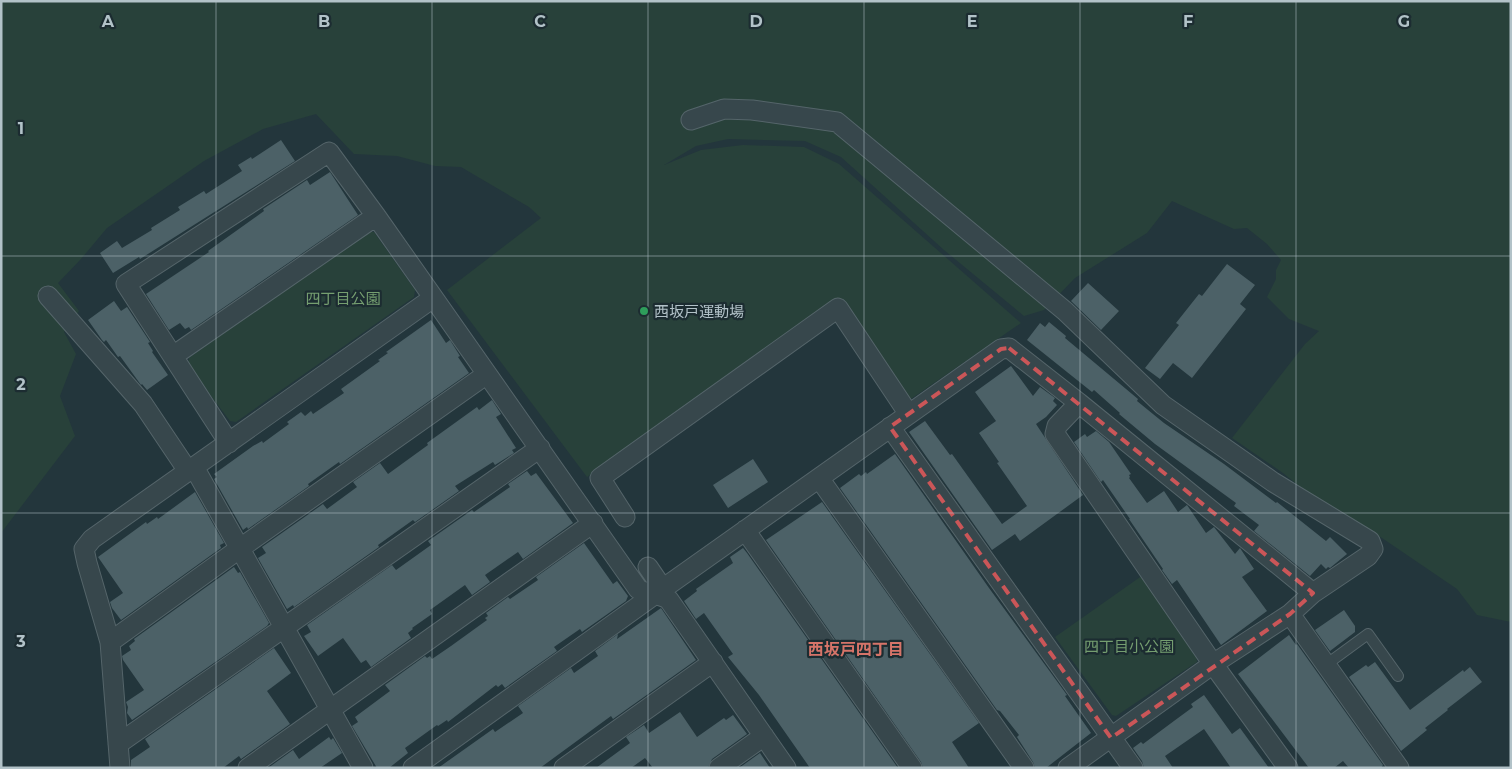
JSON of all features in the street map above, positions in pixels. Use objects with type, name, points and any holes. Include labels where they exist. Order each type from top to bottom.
[{"type":"street","points":[[691,120],[724,108],[837,122],[1065,311],[1163,406],[1273,482],[1370,541],[1373,549],[1368,556],[1313,593],[1290,614],[1213,664],[1068,768]]},
{"type":"street","points":[[229,442],[126,284],[329,152],[638,589],[644,593],[658,592]]},
{"type":"street","points":[[172,356],[376,216]]},
{"type":"street","points":[[48,296],[143,404],[191,469],[285,628],[363,768]]},
{"type":"street","points":[[120,768],[110,642],[86,563],[84,549],[92,540],[432,298]]},
{"type":"street","points":[[625,517],[600,478],[838,308],[908,413]]},
{"type":"street","points":[[413,768],[908,413],[1005,347],[1009,348],[1079,403],[1313,593]]},
{"type":"street","points":[[110,642],[487,374]]},
{"type":"street","points":[[1079,403],[1057,426],[1055,434],[1213,664],[1288,768]]},
{"type":"street","points":[[890,427],[1133,768]]},
{"type":"street","points":[[118,744],[540,448]]},
{"type":"street","points":[[819,478],[1024,768]]},
{"type":"street","points":[[248,768],[592,523]]},
{"type":"street","points":[[744,530],[912,768]]},
{"type":"street","points":[[648,567],[658,592],[669,600],[786,768]]},
{"type":"street","points":[[1290,614],[1399,768]]},
{"type":"street","points":[[564,768],[713,662]]},
{"type":"street","points":[[719,768],[764,736]]},
{"type":"lane","points":[[1327,664],[1368,634],[1398,676]]},
{"type":"highlighted area","points":[[1009,348],[1313,593],[1290,614],[1111,738],[890,427],[1001,349]]},
{"type":"green space","points":[[1,1],[1511,1],[1511,622],[1477,615],[1457,589],[1382,538],[1326,508],[1283,473],[1232,438],[1305,344],[1319,331],[1289,319],[1267,297],[1276,279],[1276,270],[1281,260],[1267,244],[1247,228],[1234,229],[1172,201],[1147,233],[1075,278],[1044,310],[1024,316],[944,250],[841,157],[805,141],[728,139],[696,146],[664,165],[701,150],[743,145],[804,147],[839,164],[1021,323],[908,401],[841,299],[587,477],[447,290],[541,218],[529,207],[461,167],[435,166],[397,156],[354,154],[316,114],[263,129],[204,161],[107,228],[58,283],[79,311],[64,332],[76,354],[60,396],[75,436],[1,533]]},
{"type":"green space","name":"四丁目公園","points":[[366,232],[374,232],[415,290],[414,297],[236,422],[230,421],[188,366],[189,358]]},
{"type":"green space","name":"四丁目小公園","points":[[1143,575],[1196,654],[1197,662],[1116,716],[1112,715],[1055,637]]},
{"type":"building","points":[[281,140],[295,161],[140,259],[139,257],[113,273],[100,253],[117,241],[122,248],[152,230],[151,228],[180,210],[178,207],[204,191],[206,194],[242,171],[238,165],[251,157],[252,159]]},
{"type":"building","points":[[330,172],[358,215],[191,330],[189,327],[185,329],[180,323],[169,330],[146,294],[209,252],[264,211],[263,209],[307,180],[310,185]]},
{"type":"building","points":[[1227,264],[1255,285],[1240,304],[1246,309],[1192,378],[1173,363],[1160,379],[1145,368],[1179,325],[1176,323],[1199,294],[1202,296]]},
{"type":"building","points":[[1088,283],[1119,311],[1101,330],[1071,301]]},
{"type":"building","points":[[114,301],[121,311],[127,307],[150,342],[148,343],[152,352],[168,375],[147,390],[141,385],[120,356],[118,357],[106,340],[104,342],[102,340],[88,320]]},
{"type":"building","points":[[431,320],[446,343],[450,340],[460,356],[458,357],[469,373],[340,464],[339,462],[308,484],[309,486],[248,529],[247,527],[243,530],[214,479],[217,477],[214,474],[253,446],[262,441],[263,443],[289,424],[287,422],[301,412],[305,416],[311,411],[313,414],[344,393],[341,389],[380,361],[378,360],[388,353],[386,352]]},
{"type":"building","points":[[1049,322],[1164,423],[1277,502],[1326,541],[1330,537],[1347,554],[1330,568],[1326,569],[1321,564],[1310,576],[1254,531],[1259,525],[1234,506],[1236,503],[1155,444],[1094,390],[1092,392],[1027,340],[1040,323],[1045,327]]},
{"type":"building","points":[[1011,366],[1033,396],[1040,387],[1055,398],[1053,401],[1057,405],[1046,417],[1036,424],[1083,495],[1020,541],[1015,534],[992,550],[909,432],[925,421],[950,455],[952,454],[1002,524],[1027,506],[979,433],[996,421],[975,392]]},
{"type":"building","points":[[492,400],[501,414],[496,417],[516,448],[512,450],[514,453],[495,465],[493,462],[455,486],[459,491],[415,522],[413,520],[378,545],[379,547],[294,607],[293,605],[287,609],[258,558],[266,553],[262,547],[323,504],[327,509],[357,487],[353,482],[380,463],[388,474],[477,407],[479,410]]},
{"type":"building","points":[[1096,431],[1109,442],[1131,474],[1129,478],[1147,503],[1164,491],[1178,512],[1187,505],[1206,533],[1214,527],[1235,554],[1240,548],[1254,569],[1242,577],[1267,611],[1221,645],[1177,580],[1172,584],[1130,519],[1103,480],[1101,482],[1074,442],[1085,434],[1087,437]]},
{"type":"building","points":[[895,454],[1067,695],[1065,696],[1091,733],[1046,768],[1035,768],[1017,737],[1019,735],[1000,711],[997,710],[840,488],[859,474],[861,476],[866,472],[867,474]]},
{"type":"building","points":[[753,459],[768,482],[728,508],[713,485]]},
{"type":"building","points":[[527,471],[531,476],[536,473],[573,523],[523,559],[518,552],[485,575],[490,582],[472,595],[465,585],[430,610],[432,614],[408,633],[411,638],[371,667],[366,660],[361,663],[343,638],[318,656],[304,636],[311,632],[307,625],[392,565],[396,570],[431,545],[428,541],[472,510],[474,512],[510,487],[508,484]]},
{"type":"building","points":[[195,492],[224,543],[220,545],[221,548],[121,620],[110,602],[123,593],[98,557],[146,522],[147,524],[157,517],[158,519]]},
{"type":"building","points":[[822,502],[979,723],[952,742],[969,768],[923,768],[921,762],[766,540]]},
{"type":"building","points":[[584,543],[613,584],[617,581],[628,596],[626,601],[582,632],[580,629],[554,647],[557,651],[505,688],[502,684],[498,687],[496,685],[448,722],[447,720],[437,725],[405,748],[408,753],[389,768],[377,768],[352,726],[358,722],[355,717],[390,691],[385,685],[425,656],[427,658],[430,656],[432,659],[451,646],[487,620],[485,618],[488,616],[486,613],[508,597],[510,599],[538,580],[536,577]]},
{"type":"building","points":[[743,548],[898,768],[810,768],[759,695],[728,657],[733,654],[704,613],[696,619],[684,601],[697,591],[696,589],[733,563],[730,557]]},
{"type":"building","points":[[234,567],[238,573],[240,572],[269,623],[267,626],[132,720],[127,713],[128,707],[126,702],[144,690],[122,656],[131,650],[129,646],[135,641],[134,639]]},
{"type":"building","points":[[661,608],[696,660],[613,719],[611,716],[540,768],[438,768],[493,729],[495,732],[523,713],[518,706],[571,668],[574,673],[598,656],[595,651],[618,634],[617,639]]},
{"type":"building","points":[[1344,610],[1355,626],[1355,632],[1330,651],[1315,630]]},
{"type":"building","points":[[1289,635],[1383,765],[1381,768],[1349,768],[1343,761],[1334,768],[1309,768],[1238,674]]},
{"type":"building","points":[[274,648],[291,673],[267,691],[290,724],[241,759],[239,756],[223,768],[131,768],[131,760],[150,747],[145,739]]},
{"type":"building","points":[[1375,662],[1410,710],[1463,670],[1464,672],[1470,667],[1482,682],[1447,709],[1425,728],[1427,730],[1401,751],[1349,677],[1366,665],[1368,667]]},
{"type":"building","points":[[1204,695],[1232,734],[1240,728],[1269,768],[1231,768],[1204,729],[1165,756],[1173,768],[1144,768],[1142,761],[1133,748],[1141,742],[1143,744],[1193,707],[1191,704]]},
{"type":"building","points":[[680,712],[697,737],[724,718],[726,720],[733,715],[747,734],[712,759],[708,768],[653,768],[645,758],[631,768],[596,768],[630,743],[626,737],[644,725],[649,733]]},
{"type":"building","points":[[329,737],[331,740],[333,738],[342,753],[320,768],[268,768],[293,750],[299,759]]},
{"type":"building","points":[[760,753],[770,768],[739,768]]},
{"type":"place","name":"西坂戸運動場","points":[[644,311]]},
{"type":"district","name":"西坂戸四丁目","points":[[856,649]]}]
